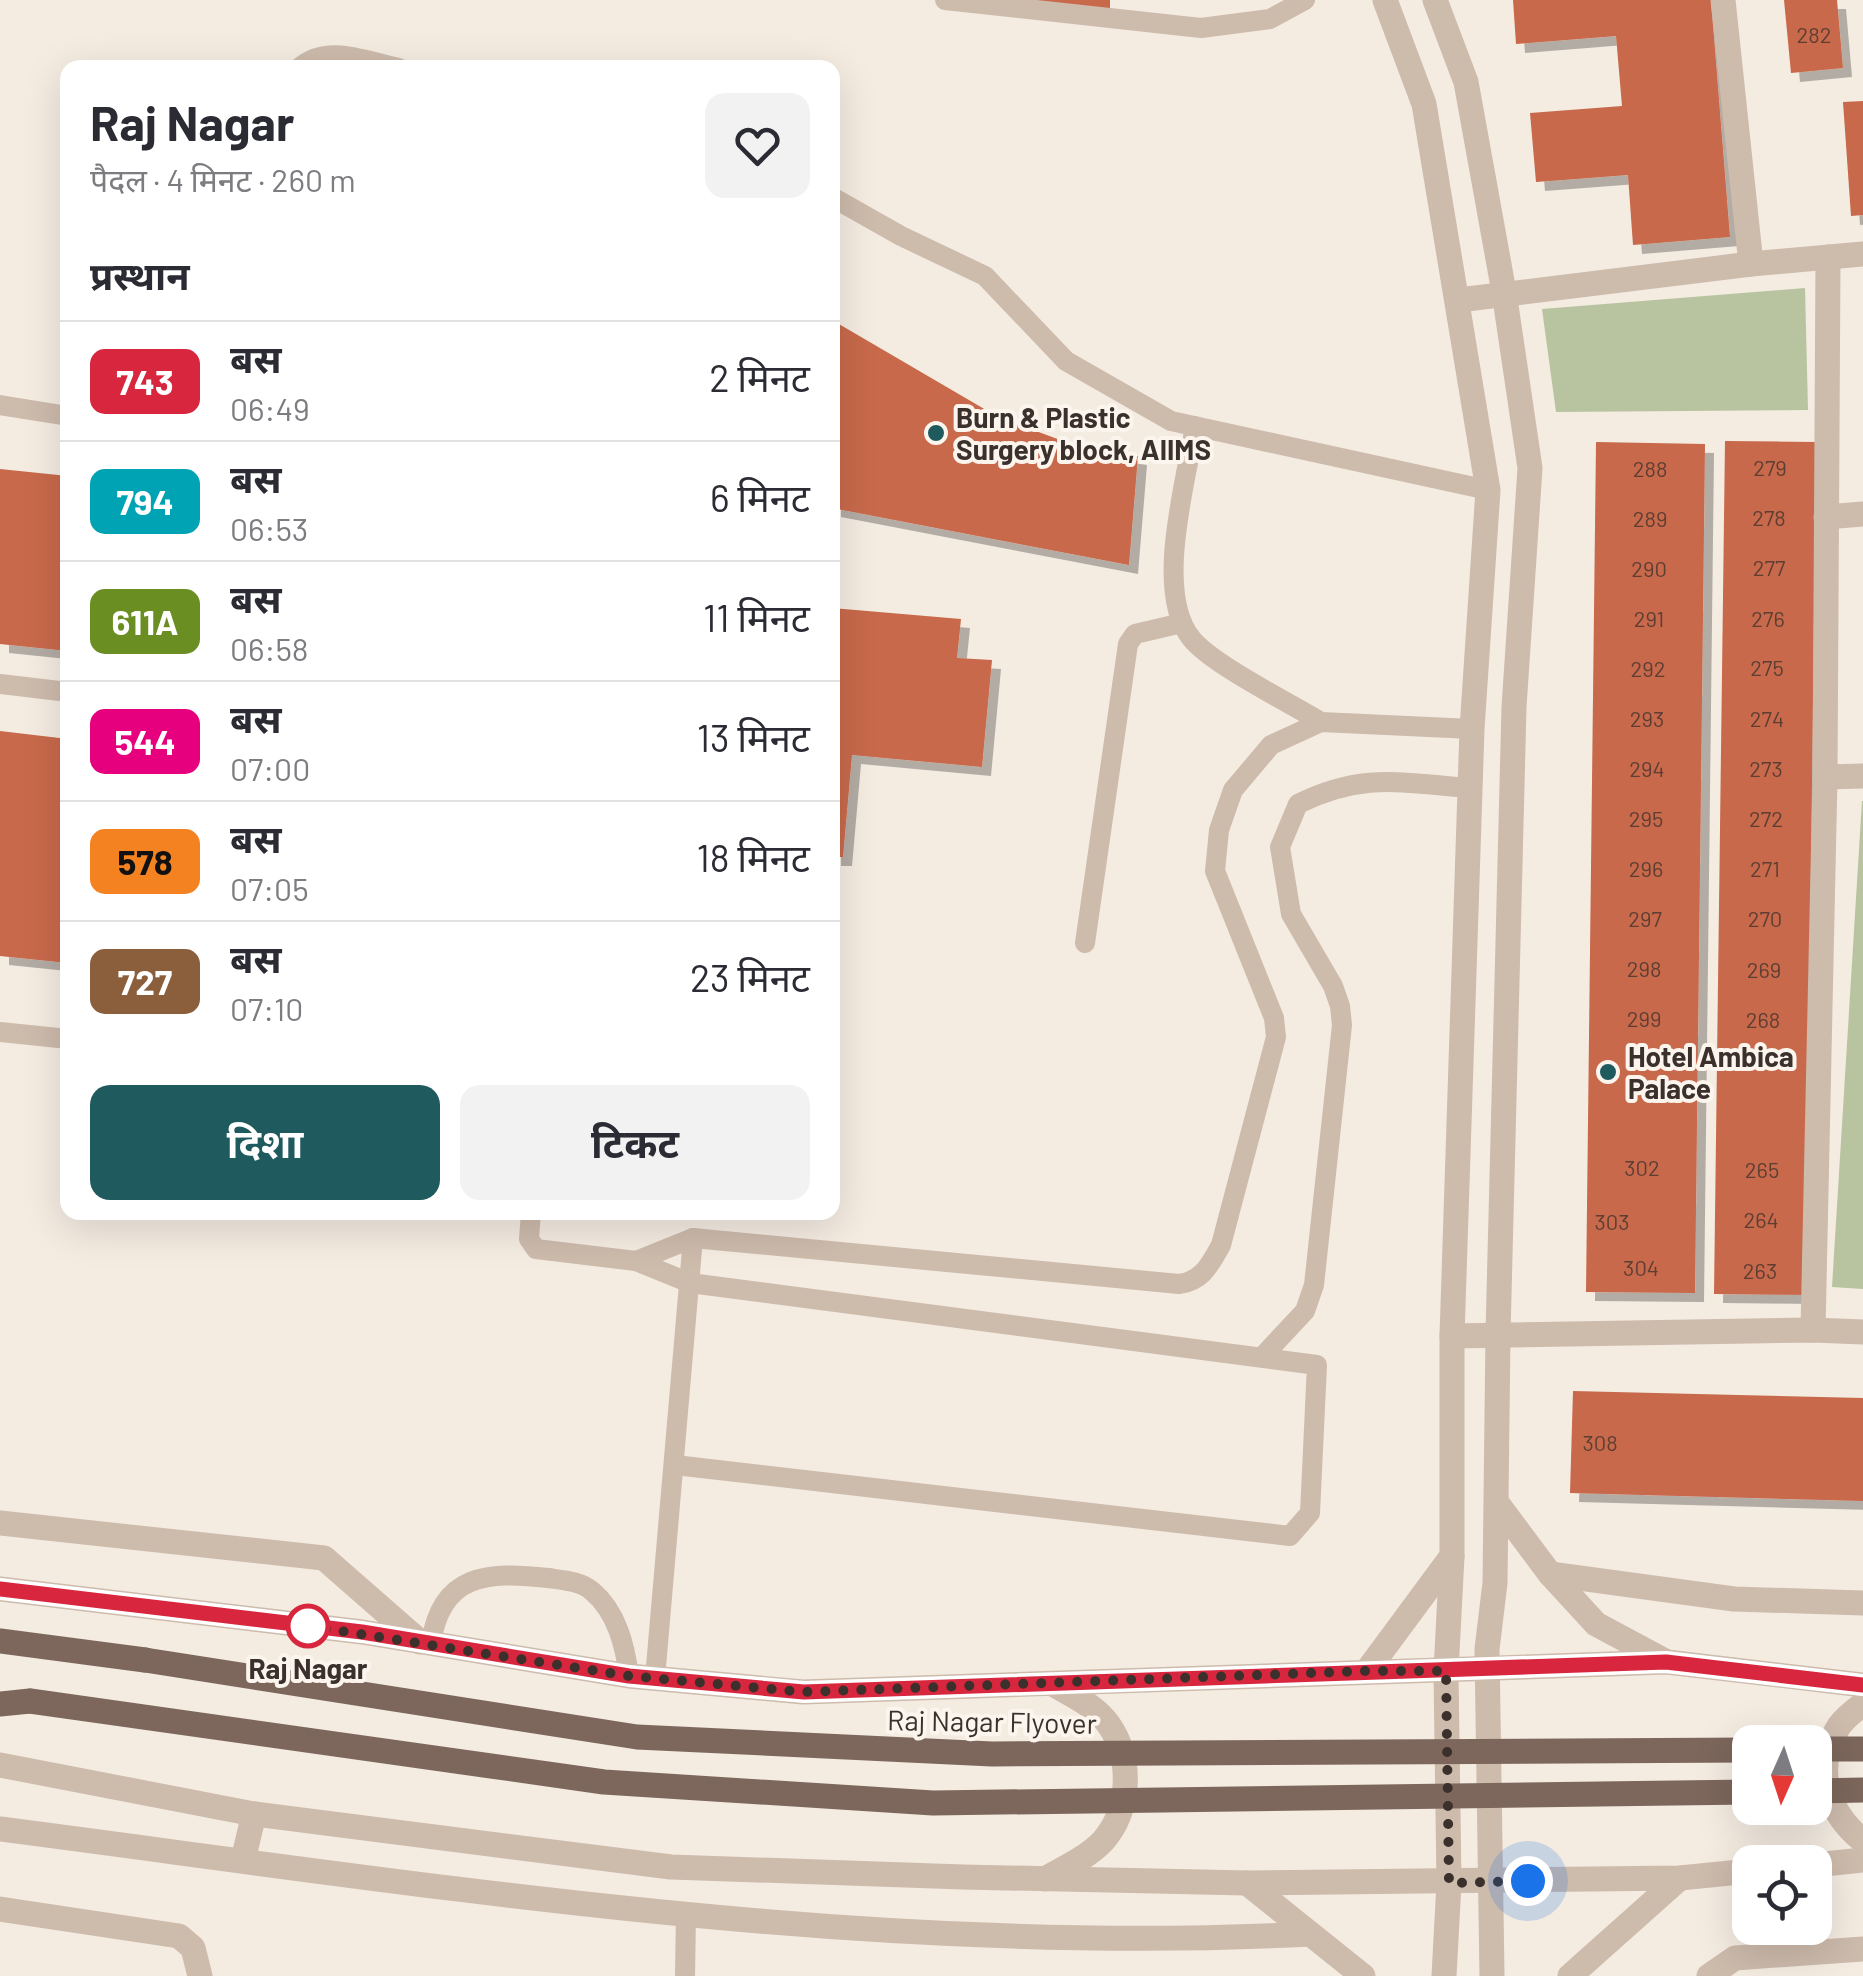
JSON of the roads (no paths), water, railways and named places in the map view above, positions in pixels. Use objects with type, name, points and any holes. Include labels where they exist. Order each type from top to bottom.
[{"type":"main road","name":"Raj Nagar Flyover","points":[[0,1641],[637,1737],[992,1754],[1732,1750]]},
{"type":"main road","points":[[0,1704],[30,1701],[604,1782],[933,1803],[1732,1792]]},
{"type":"main road","points":[[1832,1750],[1863,1749]]},
{"type":"main road","points":[[1832,1791],[1863,1790]]},
{"type":"street","points":[[1385,0],[1424,104],[1488,490],[1472,729],[1452,1336],[1452,1556],[1446,1671],[1449,1883],[1444,1976]]},
{"type":"street","points":[[1435,0],[1466,82],[1504,292],[1530,468],[1514,707],[1495,1583],[1488,1669],[1492,1976]]},
{"type":"street","points":[[1723,0],[1751,264]]},
{"type":"street","points":[[1459,300],[1863,254]]},
{"type":"street","points":[[1813,1330],[1825,777],[1828,256]]},
{"type":"street","points":[[1826,517],[1863,514]]},
{"type":"street","points":[[1825,777],[1863,776]]},
{"type":"street","points":[[1452,1336],[1863,1332]]},
{"type":"street","points":[[1497,1503],[1550,1574],[1596,1624],[1666,1662]]},
{"type":"street","points":[[0,1524],[324,1558],[426,1643]]},
{"type":"street","points":[[1367,1671],[1452,1556]]},
{"type":"street","points":[[1550,1574],[1734,1600],[1863,1602]]},
{"type":"street","points":[[0,1589],[426,1643],[642,1677],[804,1692],[1666,1662],[1863,1685]]},
{"type":"street","points":[[1045,1879],[1100,1844],[1116,1824],[1125,1798],[1124,1769],[1110,1726],[1092,1707],[1053,1684]]},
{"type":"street","points":[[1863,1704],[1840,1724],[1826,1757],[1828,1792],[1843,1825],[1863,1841]]},
{"type":"street","points":[[0,1765],[254,1814],[671,1866],[1247,1883],[1449,1883],[1732,1874]]},
{"type":"street","points":[[243,1860],[254,1814]]},
{"type":"street","points":[[0,1829],[558,1901],[906,1932],[1222,1937],[1310,1934]]},
{"type":"street","points":[[1832,1863],[1863,1860]]},
{"type":"street","points":[[1570,1976],[1680,1878]]},
{"type":"street","points":[[1247,1883],[1363,1976]]},
{"type":"street","points":[[0,1909],[178,1936],[193,1948],[200,1976]]},
{"type":"street","points":[[1710,1976],[1736,1958],[1863,1948]]},
{"type":"lane","points":[[945,0],[1202,28],[1270,19],[1304,0]]},
{"type":"lane","points":[[308,60],[328,53],[361,60]]},
{"type":"lane","points":[[840,202],[984,276],[1066,361],[1172,422],[1488,490]]},
{"type":"lane","points":[[0,405],[60,415]]},
{"type":"lane","points":[[1195,426],[1174,573],[1176,606],[1182,622],[1192,639],[1210,654],[1321,722]]},
{"type":"lane","points":[[1085,943],[1128,644],[1135,634],[1182,622]]},
{"type":"lane","points":[[0,684],[60,691]]},
{"type":"lane","points":[[636,1261],[693,1238],[1179,1284],[1204,1274],[1222,1245],[1276,1037],[1274,1018],[1215,871],[1218,830],[1233,790],[1271,744],[1321,722],[1472,729]]},
{"type":"lane","points":[[1262,1358],[1304,1310],[1314,1285],[1342,1025],[1333,986],[1292,914],[1280,848],[1298,804],[1331,788],[1364,781],[1471,788]]},
{"type":"lane","points":[[0,1032],[60,1039]]},
{"type":"lane","points":[[531,1220],[528,1239],[536,1248],[636,1261],[690,1283],[1317,1365],[1310,1513],[1290,1536],[674,1465]]},
{"type":"lane","points":[[642,1677],[674,1465],[693,1238]]},
{"type":"lane","points":[[426,1643],[443,1601],[466,1582],[490,1576],[572,1582],[592,1590],[615,1621],[642,1677]]},
{"type":"lane","points":[[685,1976],[686,1912]]},
{"type":"place","name":"Burn & Plastic Surgery block, AIIMS","points":[[936,433]]},
{"type":"place","name":"Hotel Ambica Palace","points":[[1608,1072]]},
{"type":"place","name":"Raj Nagar","points":[[308,1626]]}]
